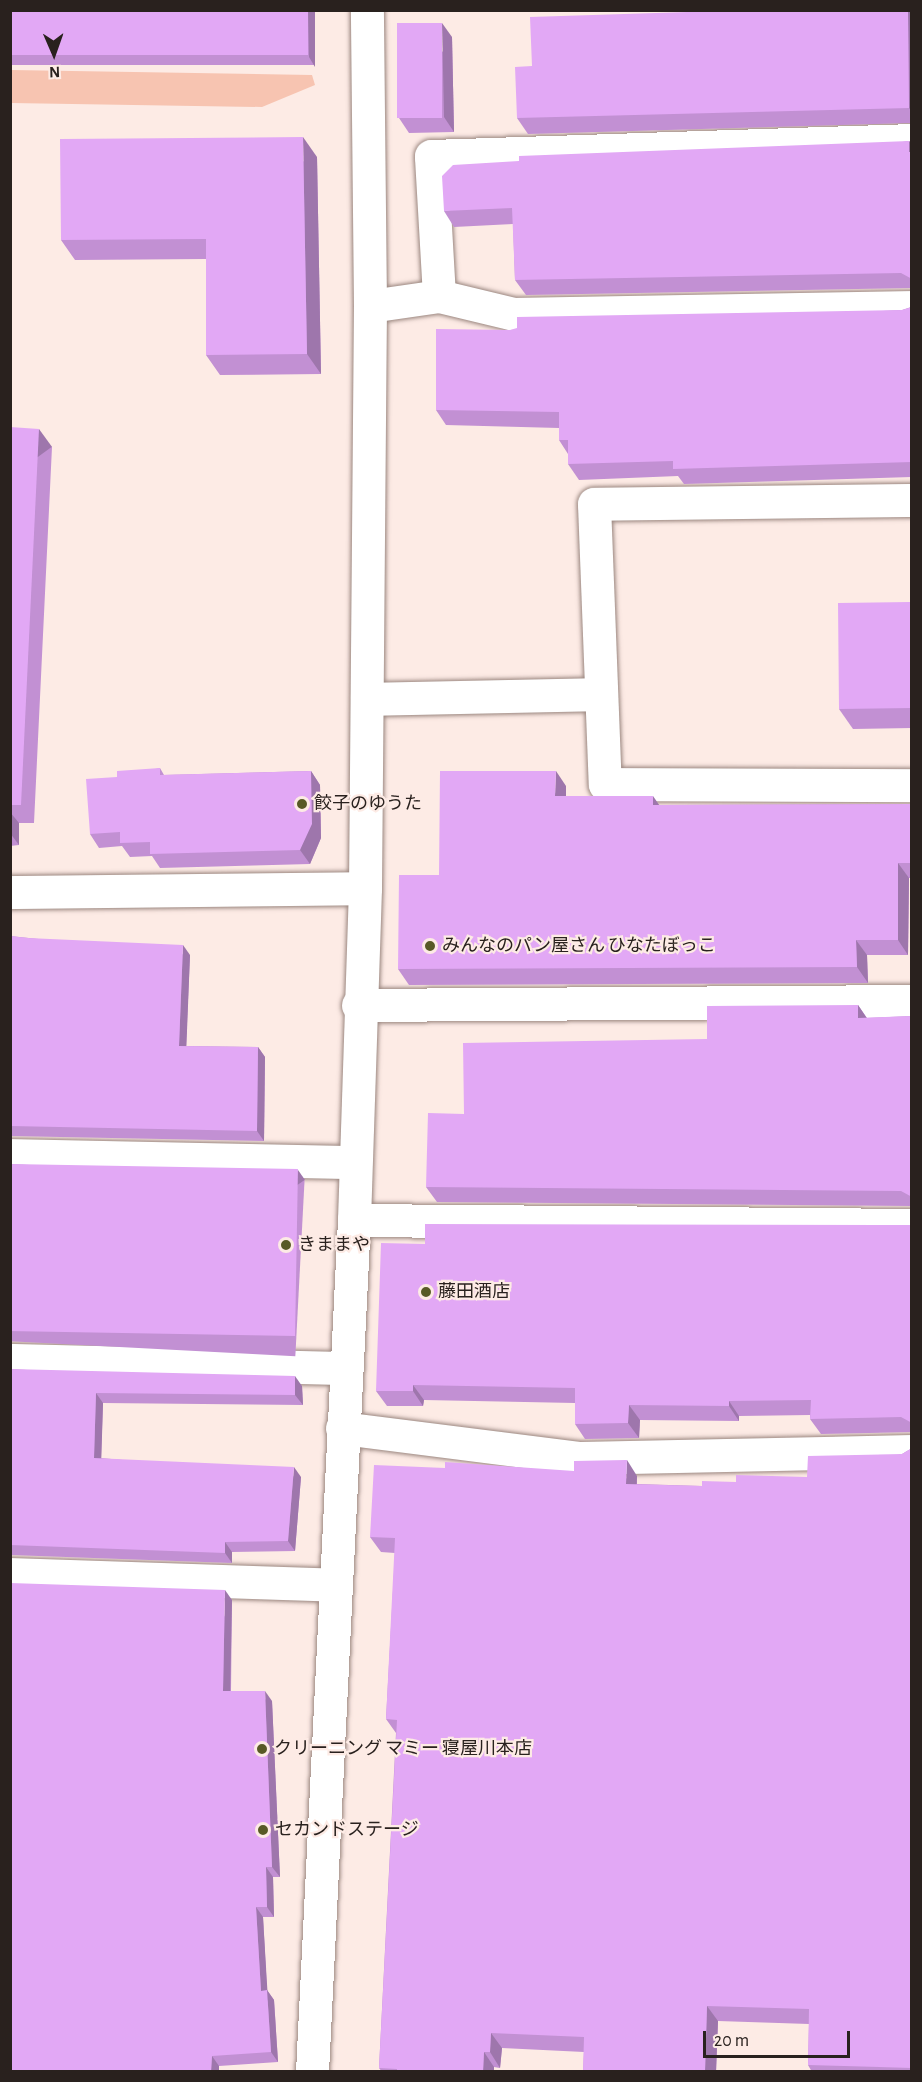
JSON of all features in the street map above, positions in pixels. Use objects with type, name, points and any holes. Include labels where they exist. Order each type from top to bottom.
[{"type":"street","points":[[312,2072],[354,1220],[358,1005],[365,888],[370,306],[367,10]]},
{"type":"street","points":[[439,296],[431,156],[912,140]]},
{"type":"street","points":[[370,306],[439,296],[514,315],[912,307]]},
{"type":"street","points":[[912,500],[594,504],[605,784],[912,785]]},
{"type":"street","points":[[367,699],[602,694]]},
{"type":"street","points":[[10,892],[365,888]]},
{"type":"street","points":[[358,1005],[912,1000]]},
{"type":"street","points":[[10,1155],[354,1162]]},
{"type":"street","points":[[354,1220],[912,1225]]},
{"type":"street","points":[[10,1360],[345,1368]]},
{"type":"street","points":[[342,1428],[580,1458],[912,1450]]},
{"type":"street","points":[[10,1574],[335,1585]]},
{"type":"shaded area","points":[[11,70],[312,75],[315,85],[262,107],[11,103]]},
{"type":"building","points":[[10,10],[308,10],[308,55],[10,55]]},
{"type":"building","points":[[750,10],[908,10],[909,108],[517,118],[515,67],[532,66],[530,17]]},
{"type":"building","points":[[397,23],[442,23],[442,118],[397,118]]},
{"type":"building","points":[[303,137],[307,354],[206,355],[206,239],[61,240],[60,139]]},
{"type":"building","points":[[909,141],[909,152],[912,152],[912,279],[901,273],[515,280],[512,208],[444,211],[442,176],[453,165],[519,161],[519,156]]},
{"type":"building","points":[[912,307],[912,462],[673,469],[673,461],[568,464],[568,440],[559,440],[559,412],[436,410],[436,329],[510,330],[517,328],[517,317],[902,310]]},
{"type":"building","points":[[10,427],[39,429],[21,805],[10,805]]},
{"type":"building","points":[[910,602],[912,708],[839,709],[838,603]]},
{"type":"building","points":[[160,768],[160,775],[311,771],[312,824],[300,850],[150,854],[150,842],[120,843],[120,832],[90,834],[86,779],[117,777],[117,771]]},
{"type":"building","points":[[440,771],[556,771],[555,796],[653,796],[653,805],[912,804],[912,863],[898,863],[898,940],[856,940],[857,967],[398,969],[399,875],[439,875]]},
{"type":"building","points":[[10,936],[183,945],[179,1046],[258,1047],[257,1131],[10,1126]]},
{"type":"building","points":[[858,1005],[858,1018],[912,1016],[912,1197],[901,1191],[426,1187],[428,1113],[464,1114],[463,1043],[707,1039],[707,1006]]},
{"type":"building","points":[[10,1164],[298,1169],[295,1336],[10,1331]]},
{"type":"building","points":[[425,1224],[912,1225],[912,1423],[901,1417],[810,1419],[811,1400],[729,1401],[729,1406],[629,1405],[628,1423],[575,1424],[575,1388],[413,1385],[413,1391],[376,1391],[381,1243],[425,1244]]},
{"type":"building","points":[[10,1369],[295,1376],[295,1395],[96,1393],[94,1458],[294,1467],[288,1541],[225,1542],[225,1553],[10,1545]]},
{"type":"building","points":[[912,1448],[912,2068],[808,2065],[809,2009],[707,2006],[705,2072],[583,2072],[584,2037],[491,2033],[490,2052],[484,2052],[483,2072],[397,2072],[397,2069],[379,2068],[397,1720],[386,1719],[395,1538],[370,1537],[374,1465],[445,1468],[445,1462],[574,1471],[574,1461],[627,1460],[626,1484],[702,1486],[702,1481],[736,1482],[736,1475],[807,1477],[808,1456],[902,1454]]},
{"type":"building","points":[[10,1583],[225,1590],[223,1691],[265,1691],[272,1867],[266,1867],[267,1907],[256,1907],[261,1991],[267,1990],[271,2052],[212,2056],[211,2072],[10,2072]]},
{"type":"place","name":"餃子のゆうた","points":[[302,804]]},
{"type":"place","name":"みんなのパン屋さん ひなたぼっこ","points":[[430,946]]},
{"type":"place","name":"きままや","points":[[286,1245]]},
{"type":"place","name":"藤田酒店","points":[[426,1292]]},
{"type":"place","name":"クリーニング マミー 寝屋川本店","points":[[262,1749]]},
{"type":"place","name":"セカンドステージ","points":[[263,1830]]}]
